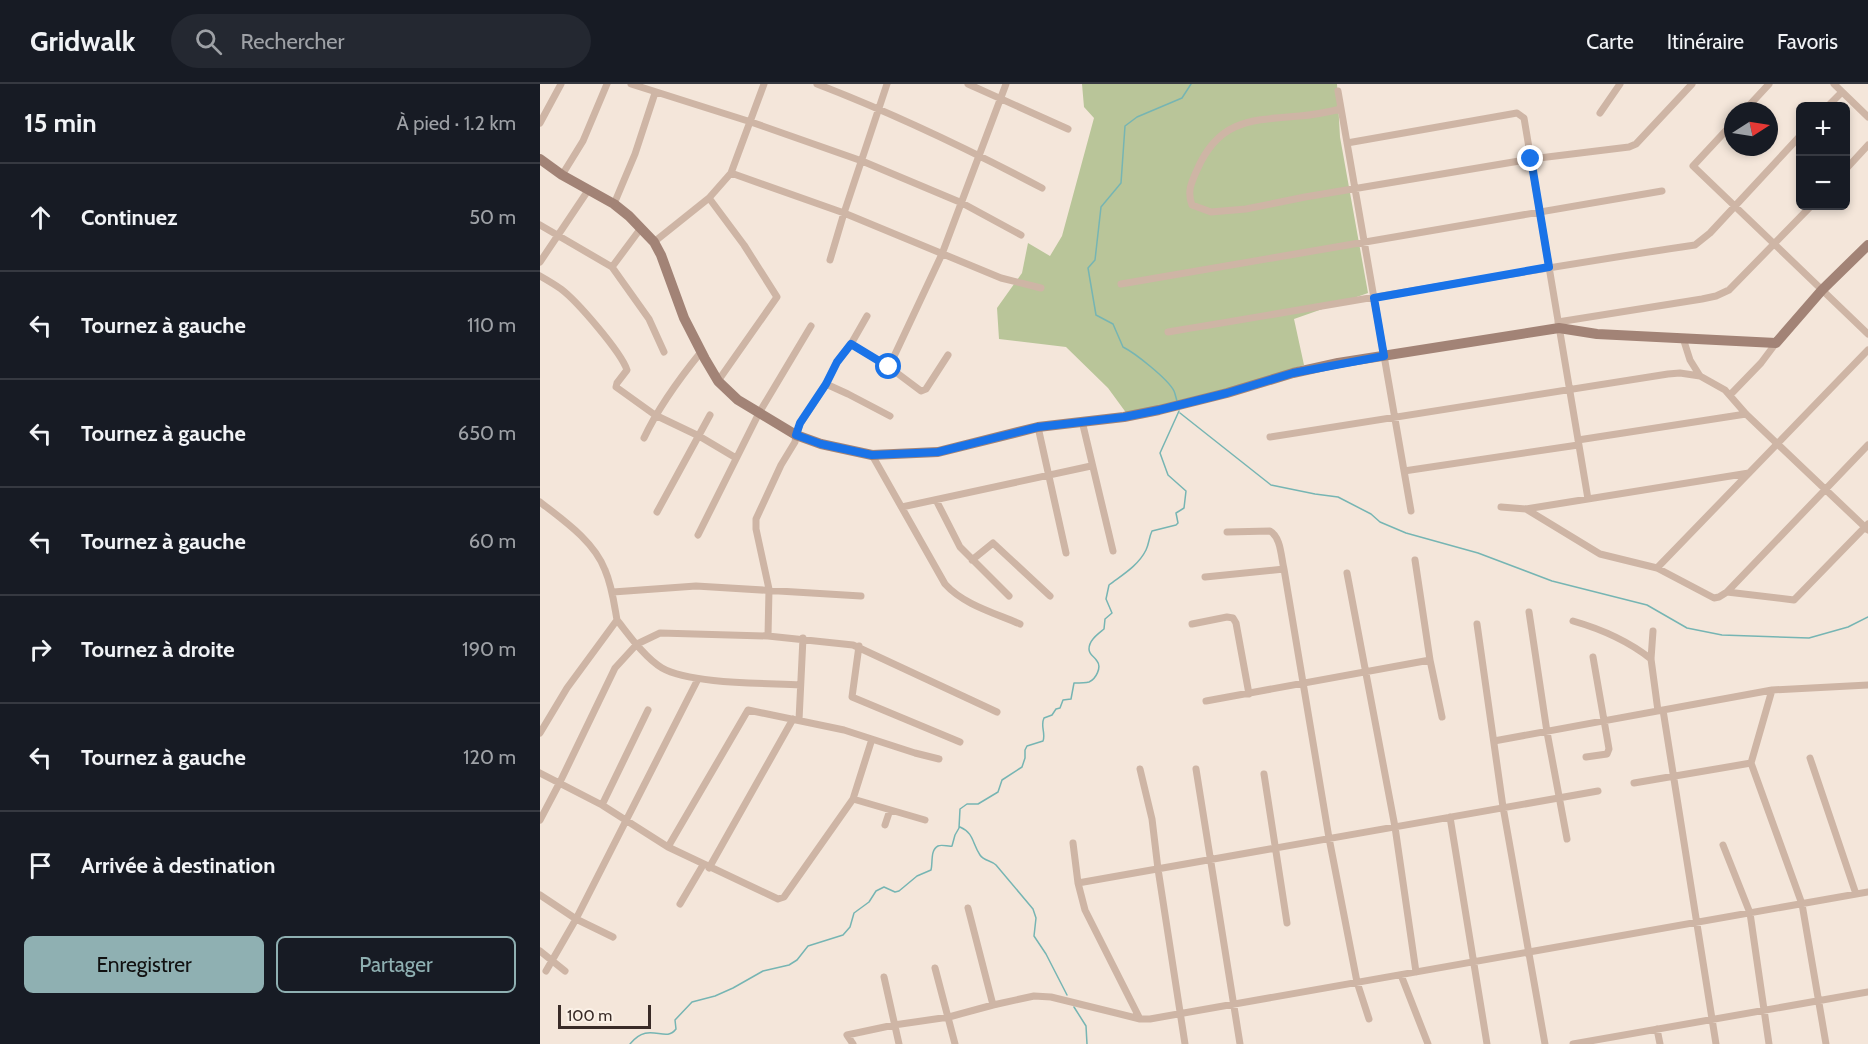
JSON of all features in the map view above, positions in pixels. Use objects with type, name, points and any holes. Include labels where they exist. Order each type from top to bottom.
[{"type":"street","points":[[540,123],[561,84]]},
{"type":"street","points":[[562,175],[584,141],[607,84]]},
{"type":"street","points":[[631,84],[751,122],[862,161],[962,204],[1021,235]]},
{"type":"street","points":[[654,242],[709,198],[731,173],[764,84]]},
{"type":"street","points":[[817,84],[878,107],[979,154],[1042,188]]},
{"type":"street","points":[[830,260],[887,84]]},
{"type":"street","points":[[968,84],[1068,129]]},
{"type":"street","points":[[889,367],[942,254],[1006,84]]},
{"type":"street","points":[[1600,113],[1620,84]]},
{"type":"street","points":[[1341,109],[1302,116],[1253,120],[1229,130],[1215,142],[1201,160],[1191,185],[1189,196],[1192,205],[1212,212],[1223,212],[1531,159],[1629,147],[1636,144],[1692,84]]},
{"type":"street","points":[[1752,102],[1769,84]]},
{"type":"street","points":[[1834,84],[1868,117]]},
{"type":"street","points":[[1338,91],[1411,511]]},
{"type":"street","points":[[1832,102],[1842,92]]},
{"type":"street","points":[[614,204],[655,93]]},
{"type":"street","points":[[1347,143],[1517,113],[1524,118],[1588,499]]},
{"type":"street","points":[[1724,133],[1693,166],[1868,334]]},
{"type":"street","points":[[1168,332],[1549,267],[1695,245],[1710,233],[1796,140]]},
{"type":"street","points":[[1850,164],[1868,145]]},
{"type":"street","points":[[540,159],[562,175],[614,204],[654,242],[684,318],[701,352],[718,381],[738,400],[796,435],[821,444],[872,455],[938,452],[1038,427],[1124,417],[1227,393],[1293,373],[1716,296],[1729,290],[1807,210]]},
{"type":"street","points":[[731,173],[844,213],[1001,278],[1041,288]]},
{"type":"street","points":[[540,262],[559,237],[589,189]]},
{"type":"street","points":[[1121,284],[1662,191]]},
{"type":"street","points":[[709,198],[744,245],[777,297],[718,381]]},
{"type":"street","points":[[540,225],[612,267],[649,319],[664,352]]},
{"type":"street","points":[[612,267],[641,228]]},
{"type":"street","points":[[1731,394],[1761,363],[1822,290],[1868,245]]},
{"type":"street","points":[[540,276],[560,288],[572,299],[620,356],[627,370],[616,387],[655,415],[699,435],[736,458]]},
{"type":"street","points":[[768,636],[769,589],[756,529],[756,519],[781,465],[795,442],[800,423],[867,316]]},
{"type":"street","points":[[1558,325],[1597,334],[1776,343]]},
{"type":"street","points":[[698,535],[759,413],[811,326]]},
{"type":"street","points":[[1683,338],[1690,360],[1700,376]]},
{"type":"street","points":[[851,344],[924,391],[948,355]]},
{"type":"street","points":[[1657,568],[1868,350]]},
{"type":"street","points":[[644,438],[655,415],[701,352]]},
{"type":"street","points":[[1270,437],[1668,374],[1700,376],[1731,394],[1746,414],[1867,527],[1794,600],[1726,592]]},
{"type":"street","points":[[826,384],[890,416]]},
{"type":"street","points":[[657,512],[710,414]]},
{"type":"street","points":[[1404,471],[1746,414]]},
{"type":"street","points":[[1082,421],[1113,552]]},
{"type":"street","points":[[1038,427],[1066,553]]},
{"type":"street","points":[[1526,509],[1600,554],[1657,568],[1714,598],[1726,592],[1868,446]]},
{"type":"street","points":[[872,455],[951,591],[973,604],[1020,624]]},
{"type":"street","points":[[902,507],[1091,466]]},
{"type":"street","points":[[1501,507],[1526,509],[1749,473]]},
{"type":"street","points":[[936,500],[960,547],[1009,596]]},
{"type":"street","points":[[540,502],[591,547],[605,569],[613,592],[617,620],[637,644],[662,668],[698,679],[800,685]]},
{"type":"street","points":[[1227,532],[1270,531],[1274,532],[1277,538],[1329,838],[1357,982],[1369,1019]]},
{"type":"street","points":[[972,560],[993,543],[1050,596]]},
{"type":"street","points":[[1415,560],[1430,660],[1442,717]]},
{"type":"street","points":[[1205,578],[1284,569]]},
{"type":"street","points":[[1347,573],[1395,827],[1416,972]]},
{"type":"street","points":[[613,592],[696,586],[861,596]]},
{"type":"street","points":[[1529,612],[1547,732],[1567,838]]},
{"type":"street","points":[[1192,624],[1227,617],[1233,618],[1236,622],[1249,694]]},
{"type":"street","points":[[540,733],[567,688],[617,620]]},
{"type":"street","points":[[1573,621],[1610,633],[1650,659]]},
{"type":"street","points":[[1477,624],[1503,807],[1545,1044]]},
{"type":"street","points":[[1653,630],[1650,659],[1673,777],[1716,1044]]},
{"type":"street","points":[[540,820],[611,674],[637,644],[655,634],[666,632],[768,636],[848,643],[859,646],[997,712]]},
{"type":"street","points":[[680,904],[796,720],[803,638]]},
{"type":"street","points":[[859,646],[852,697],[960,742]]},
{"type":"street","points":[[1586,757],[1607,753],[1609,749],[1593,657]]},
{"type":"street","points":[[1206,702],[1430,660]]},
{"type":"street","points":[[546,971],[576,919],[698,679]]},
{"type":"street","points":[[1494,741],[1772,690],[1868,685]]},
{"type":"street","points":[[1772,690],[1751,763],[1802,904],[1826,1044]]},
{"type":"street","points":[[668,847],[747,710],[750,709],[844,730],[939,759]]},
{"type":"street","points":[[602,806],[648,710]]},
{"type":"street","points":[[540,772],[626,819],[668,847],[781,899],[854,799],[872,739]]},
{"type":"street","points":[[1810,758],[1856,894]]},
{"type":"street","points":[[1634,783],[1751,763]]},
{"type":"street","points":[[1140,769],[1150,804],[1185,1044]]},
{"type":"street","points":[[1196,769],[1240,1044]]},
{"type":"street","points":[[1264,774],[1287,923]]},
{"type":"street","points":[[1078,883],[1598,790]]},
{"type":"street","points":[[854,799],[925,820]]},
{"type":"street","points":[[885,825],[890,810]]},
{"type":"street","points":[[1450,817],[1487,1044]]},
{"type":"street","points":[[1073,843],[1078,883],[1090,920],[1140,1019]]},
{"type":"street","points":[[1723,844],[1750,913],[1769,1044]]},
{"type":"street","points":[[853,1044],[847,1035],[950,1017],[1034,996],[1051,997],[1140,1019],[1150,1019],[1868,892]]},
{"type":"street","points":[[540,896],[576,919],[614,938]]},
{"type":"street","points":[[968,908],[993,1005]]},
{"type":"street","points":[[540,951],[565,971]]},
{"type":"street","points":[[935,968],[950,1017],[955,1044]]},
{"type":"street","points":[[1401,975],[1428,1044]]},
{"type":"street","points":[[884,977],[899,1044]]},
{"type":"street","points":[[1573,1044],[1604,1041],[1658,1029],[1868,992]]},
{"type":"street","points":[[1658,1029],[1660,1044]]},
{"type":"green space","points":[[1082,84],[1337,84],[1340,137],[1368,293],[1294,319],[1304,365],[1205,397],[1127,414],[1108,388],[1066,347],[999,339],[997,308],[1022,273],[1028,243],[1050,256],[1062,236],[1094,118],[1084,107]]},
{"type":"waterway","points":[[1177,401],[1171,386],[1143,360],[1123,347],[1113,324],[1096,315],[1088,268],[1095,260],[1101,207],[1121,183],[1125,126],[1137,117],[1182,98],[1191,84]]},
{"type":"waterway","points":[[630,1044],[644,1034],[672,1033],[676,1029],[675,1020],[692,1002],[715,996],[763,971],[789,965],[797,960],[808,946],[843,935],[850,927],[854,913],[869,902],[876,891],[884,887],[895,892],[899,891],[917,876],[931,870],[935,848],[940,845],[952,846],[959,828],[960,809],[967,804],[978,804],[998,792],[1002,780],[1022,767],[1027,746],[1043,741],[1044,718],[1060,708],[1063,700],[1071,699],[1074,683],[1089,682],[1098,673],[1099,666],[1090,653],[1089,646],[1104,629],[1105,619],[1112,613],[1106,599],[1109,585],[1139,561],[1146,550],[1152,531],[1178,523],[1176,513],[1184,508],[1186,491],[1168,475],[1160,453],[1179,411]]},
{"type":"waterway","points":[[1180,413],[1271,485],[1338,497],[1371,514],[1380,522],[1406,533],[1478,553],[1552,581],[1647,605],[1687,628],[1722,635],[1809,638],[1848,627],[1868,617]]},
{"type":"waterway","points":[[960,827],[970,835],[982,857],[996,865],[1033,909],[1036,918],[1034,936],[1067,995]]},
{"type":"waterway","points":[[1074,1007],[1086,1026],[1087,1044]]},
{"type":"route","points":[[889,367],[851,344],[837,362],[826,384],[800,423],[796,435],[821,444],[872,455],[938,452],[1038,427],[1124,417],[1159,410],[1293,373],[1384,356],[1374,298],[1549,267],[1531,159]]}]
